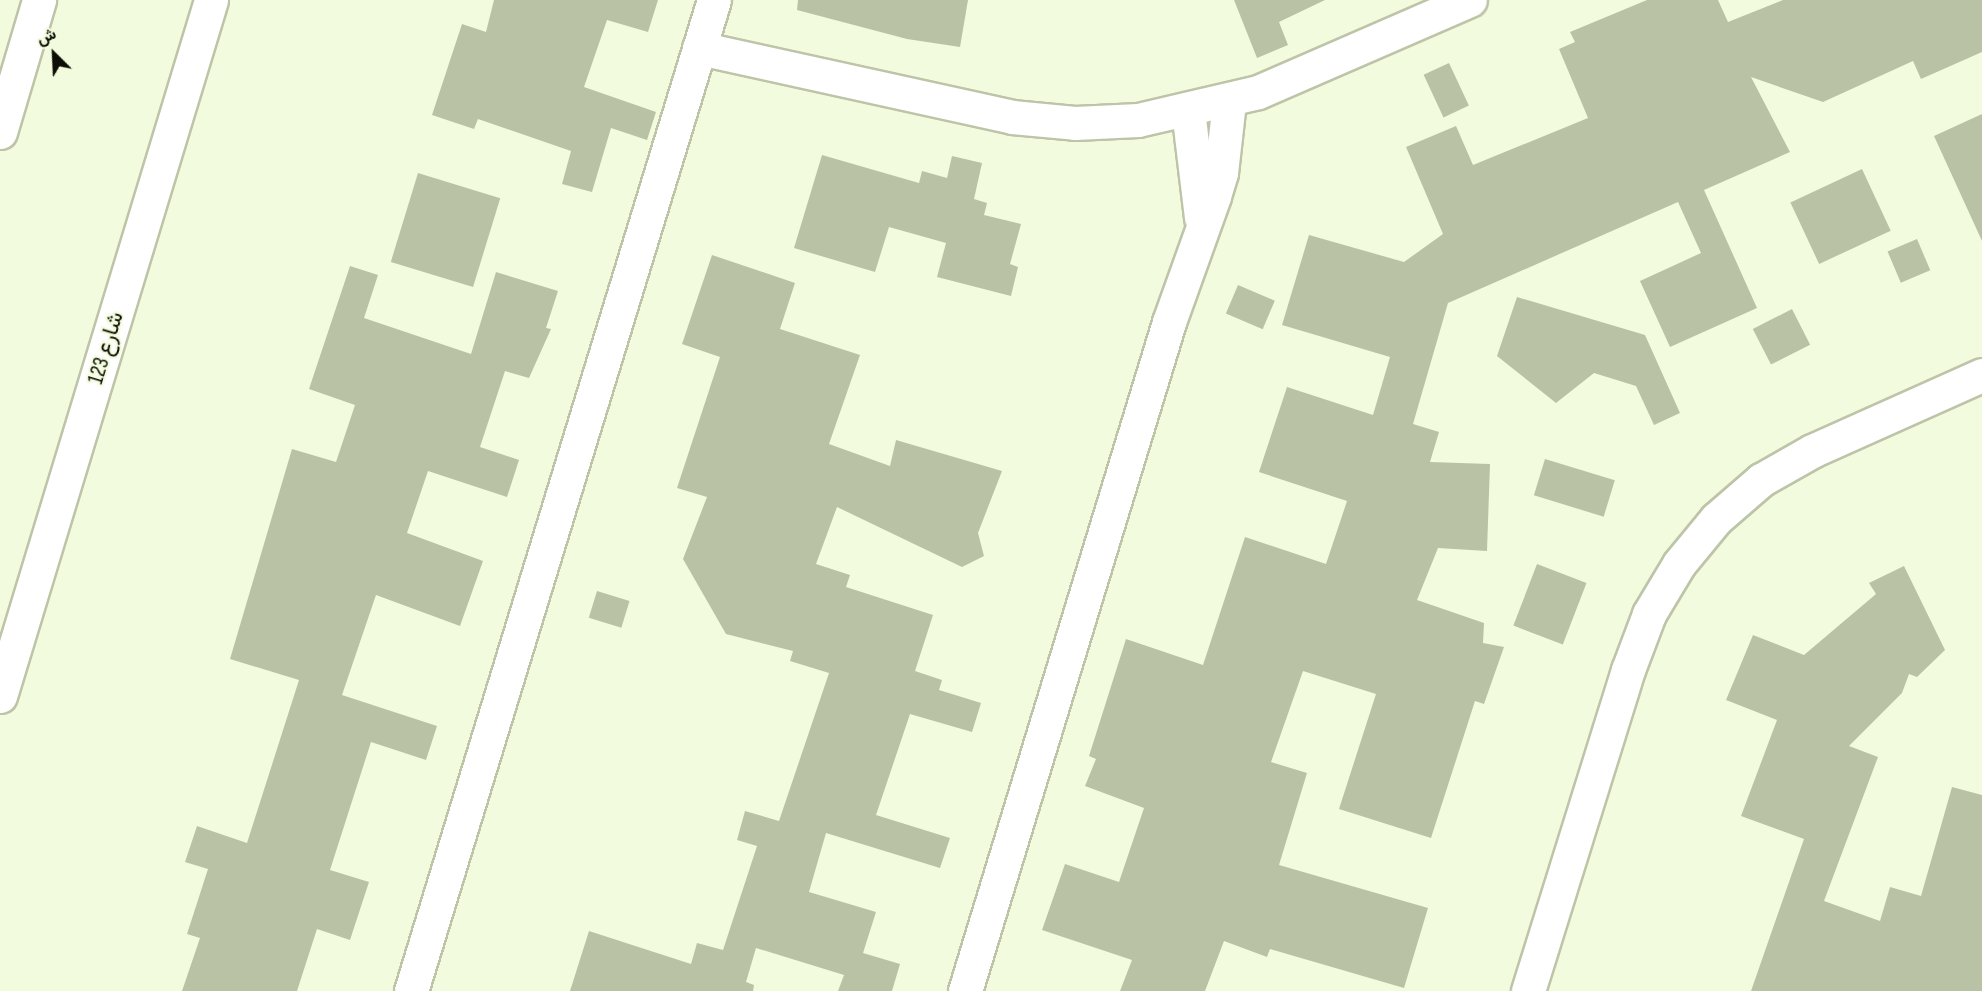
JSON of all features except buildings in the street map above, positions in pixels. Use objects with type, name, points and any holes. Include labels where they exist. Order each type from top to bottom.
[{"type":"street","points":[[0,132],[39,0]]},
{"type":"street","name":"شارع 123","points":[[0,696],[211,0]]},
{"type":"street","points":[[411,991],[714,0]]},
{"type":"street","points":[[699,48],[1012,117],[1075,123],[1117,121],[1228,102],[1470,0]]},
{"type":"street","points":[[965,991],[1202,225],[1221,172],[1228,102]]},
{"type":"street","points":[[1188,110],[1202,225]]},
{"type":"street","points":[[1528,991],[1629,670],[1649,614],[1679,564],[1716,519],[1761,480],[1812,451],[1982,375]]}]
